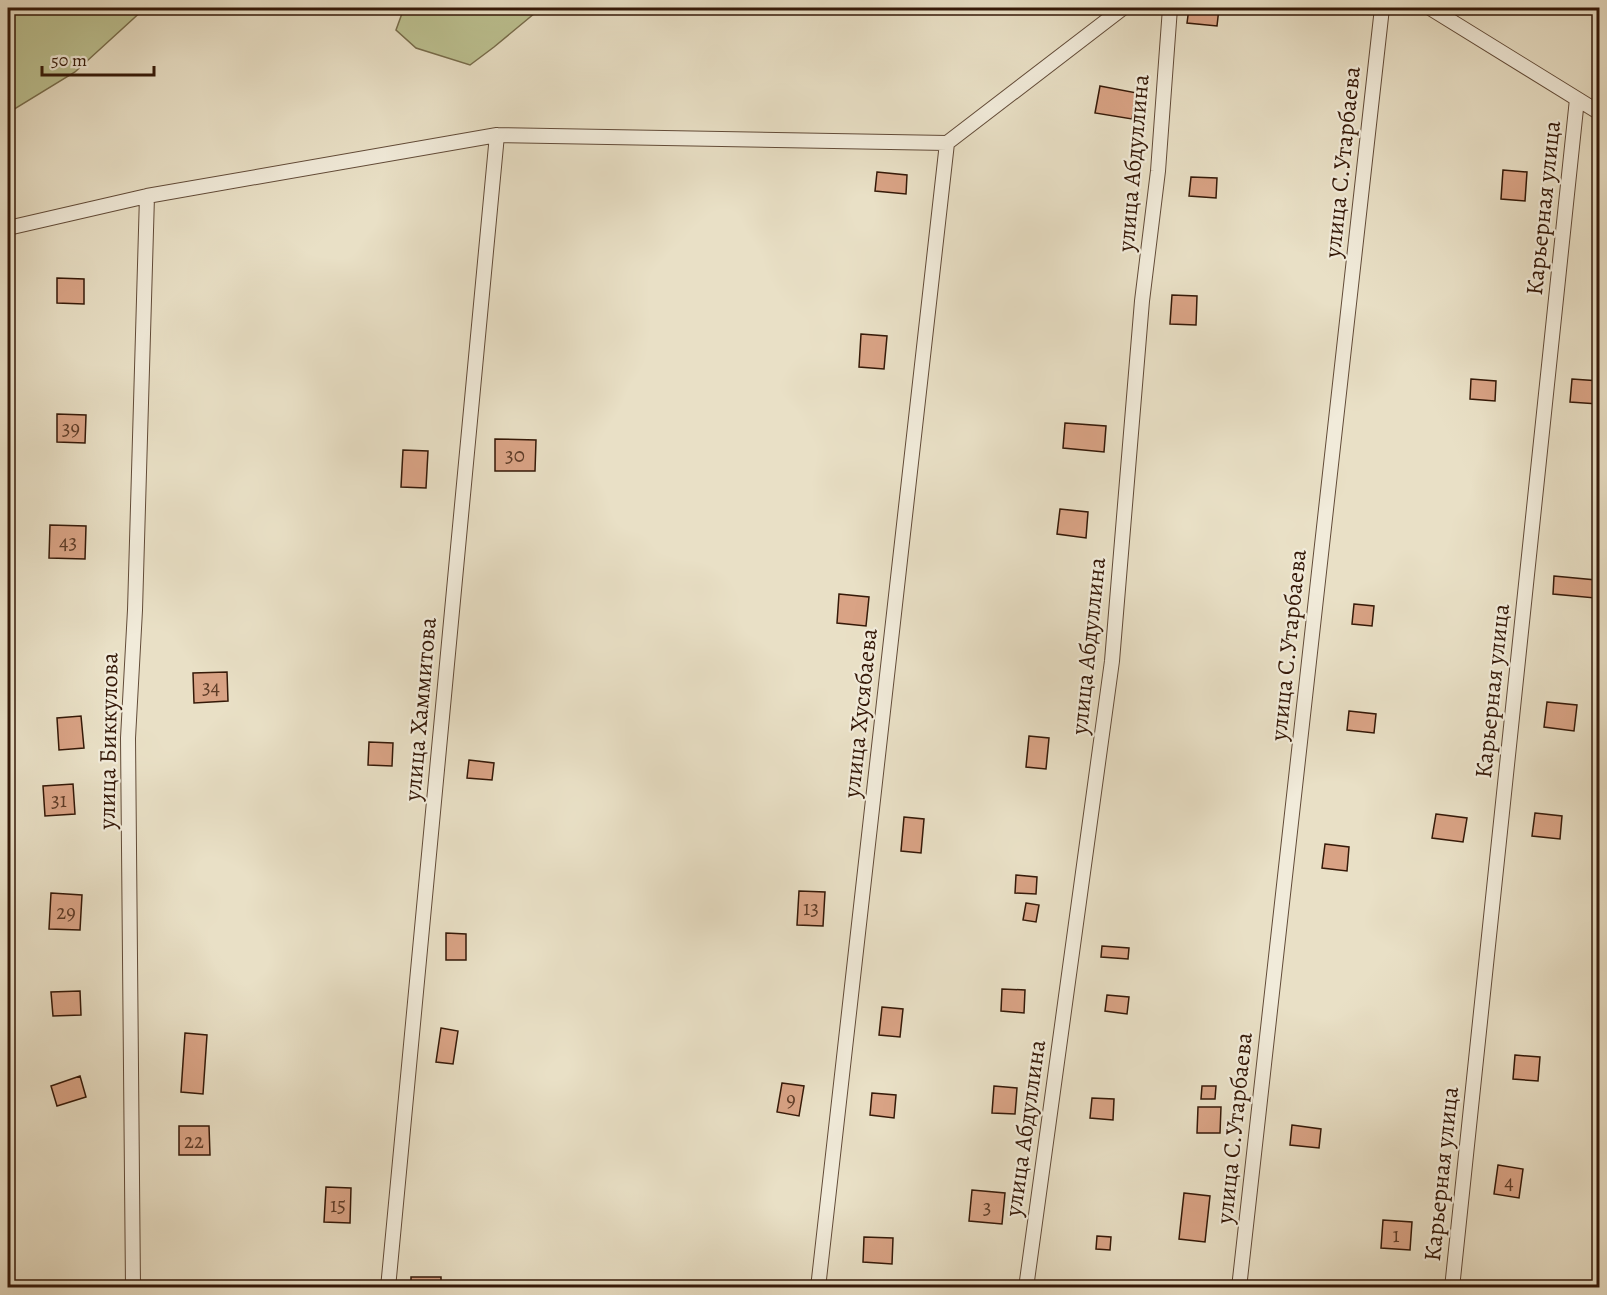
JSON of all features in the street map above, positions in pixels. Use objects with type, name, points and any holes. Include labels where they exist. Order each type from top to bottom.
[{"type":"street","points":[[8,228],[147,196],[497,135],[947,143],[1123,8]]},
{"type":"street","name":"улица Абдуллина","points":[[1026,1287],[1112,661],[1142,301],[1158,171],[1170,8]]},
{"type":"street","name":"улица С.Утарбаева","points":[[1239,1287],[1382,8]]},
{"type":"street","points":[[1430,8],[1599,113]]},
{"type":"street","name":"Карьерная улица","points":[[1452,1287],[1577,99]]},
{"type":"street","name":"улица Хаммитова","points":[[388,1287],[497,135]]},
{"type":"street","name":"улица Хусябаева","points":[[818,1287],[947,143]]},
{"type":"street","name":"улица Биккулова","points":[[133,1287],[128,738],[135,610],[147,196]]},
{"type":"green space","points":[[8,8],[145,8],[75,72],[8,113]]},
{"type":"green space","points":[[404,8],[541,8],[470,65],[416,48],[396,30]]},
{"type":"building","points":[[1189,8],[1219,8],[1217,26],[1187,23]]},
{"type":"building","points":[[1100,86],[1137,93],[1132,119],[1095,113]]},
{"type":"building","points":[[1503,170],[1527,172],[1525,201],[1501,199]]},
{"type":"building","points":[[877,172],[907,175],[906,194],[875,191]]},
{"type":"building","points":[[1191,177],[1217,178],[1216,198],[1189,196]]},
{"type":"building","points":[[57,278],[84,279],[84,304],[57,303]]},
{"type":"building","points":[[1172,295],[1197,296],[1196,325],[1170,324]]},
{"type":"building","points":[[861,334],[887,336],[884,369],[859,367]]},
{"type":"building","points":[[1471,379],[1496,381],[1495,401],[1470,399]]},
{"type":"building","points":[[1572,379],[1600,381],[1598,404],[1570,402]]},
{"type":"building","points":[[57,414],[86,415],[85,443],[57,442]]},
{"type":"building","points":[[1065,423],[1106,426],[1104,452],[1063,448]]},
{"type":"building","points":[[495,439],[536,440],[535,471],[495,471]]},
{"type":"building","points":[[403,450],[428,451],[426,488],[401,487]]},
{"type":"building","points":[[1060,509],[1088,512],[1086,538],[1057,534]]},
{"type":"building","points":[[50,525],[86,526],[85,559],[49,558]]},
{"type":"building","points":[[1554,576],[1596,580],[1595,598],[1553,594]]},
{"type":"building","points":[[839,594],[869,597],[866,626],[837,623]]},
{"type":"building","points":[[1354,604],[1374,606],[1372,626],[1352,624]]},
{"type":"building","points":[[227,672],[228,701],[194,703],[193,673]]},
{"type":"building","points":[[1547,702],[1577,705],[1574,731],[1544,727]]},
{"type":"building","points":[[1349,711],[1376,714],[1374,733],[1347,730]]},
{"type":"building","points":[[81,716],[84,748],[59,750],[57,718]]},
{"type":"building","points":[[1029,736],[1049,738],[1046,769],[1026,767]]},
{"type":"building","points":[[369,742],[393,743],[392,766],[368,765]]},
{"type":"building","points":[[469,760],[494,763],[492,780],[467,778]]},
{"type":"building","points":[[73,784],[75,814],[45,816],[43,786]]},
{"type":"building","points":[[1535,813],[1562,816],[1560,839],[1532,836]]},
{"type":"building","points":[[1436,814],[1467,818],[1463,842],[1432,838]]},
{"type":"building","points":[[904,817],[924,819],[921,853],[901,851]]},
{"type":"building","points":[[1325,844],[1349,847],[1347,871],[1322,868]]},
{"type":"building","points":[[1016,875],[1037,877],[1036,894],[1015,893]]},
{"type":"building","points":[[799,891],[825,892],[823,926],[797,925]]},
{"type":"building","points":[[51,893],[82,895],[80,930],[49,929]]},
{"type":"building","points":[[1026,903],[1039,905],[1036,922],[1023,920]]},
{"type":"building","points":[[446,933],[466,934],[466,960],[446,960]]},
{"type":"building","points":[[1102,946],[1129,948],[1128,959],[1101,957]]},
{"type":"building","points":[[1002,989],[1025,990],[1024,1013],[1001,1011]]},
{"type":"building","points":[[80,991],[81,1015],[53,1016],[51,992]]},
{"type":"building","points":[[1107,995],[1129,997],[1127,1014],[1105,1011]]},
{"type":"building","points":[[882,1007],[903,1009],[900,1037],[879,1035]]},
{"type":"building","points":[[441,1028],[458,1031],[453,1064],[436,1062]]},
{"type":"building","points":[[185,1033],[207,1035],[203,1094],[181,1092]]},
{"type":"building","points":[[1515,1055],[1540,1057],[1538,1081],[1513,1079]]},
{"type":"building","points":[[80,1076],[86,1097],[57,1106],[51,1086]]},
{"type":"building","points":[[782,1083],[804,1086],[799,1116],[777,1112]]},
{"type":"building","points":[[994,1086],[1017,1088],[1015,1114],[992,1113]]},
{"type":"building","points":[[1202,1086],[1216,1086],[1215,1099],[1201,1099]]},
{"type":"building","points":[[872,1093],[896,1095],[894,1118],[870,1115]]},
{"type":"building","points":[[1092,1098],[1114,1099],[1113,1120],[1090,1118]]},
{"type":"building","points":[[1198,1107],[1221,1107],[1220,1133],[1197,1133]]},
{"type":"building","points":[[1292,1125],[1321,1129],[1319,1148],[1290,1145]]},
{"type":"building","points":[[179,1126],[209,1126],[210,1155],[179,1155]]},
{"type":"building","points":[[1498,1165],[1523,1169],[1519,1198],[1494,1194]]},
{"type":"building","points":[[326,1187],[351,1188],[350,1223],[324,1222]]},
{"type":"building","points":[[972,1190],[1005,1193],[1002,1224],[969,1221]]},
{"type":"building","points":[[1184,1193],[1210,1196],[1205,1242],[1179,1239]]},
{"type":"building","points":[[1383,1220],[1412,1222],[1410,1250],[1381,1248]]},
{"type":"building","points":[[1097,1236],[1111,1237],[1110,1250],[1096,1249]]},
{"type":"building","points":[[864,1237],[893,1238],[892,1264],[863,1262]]},
{"type":"building","points":[[411,1277],[441,1277],[441,1288],[411,1288]]}]
